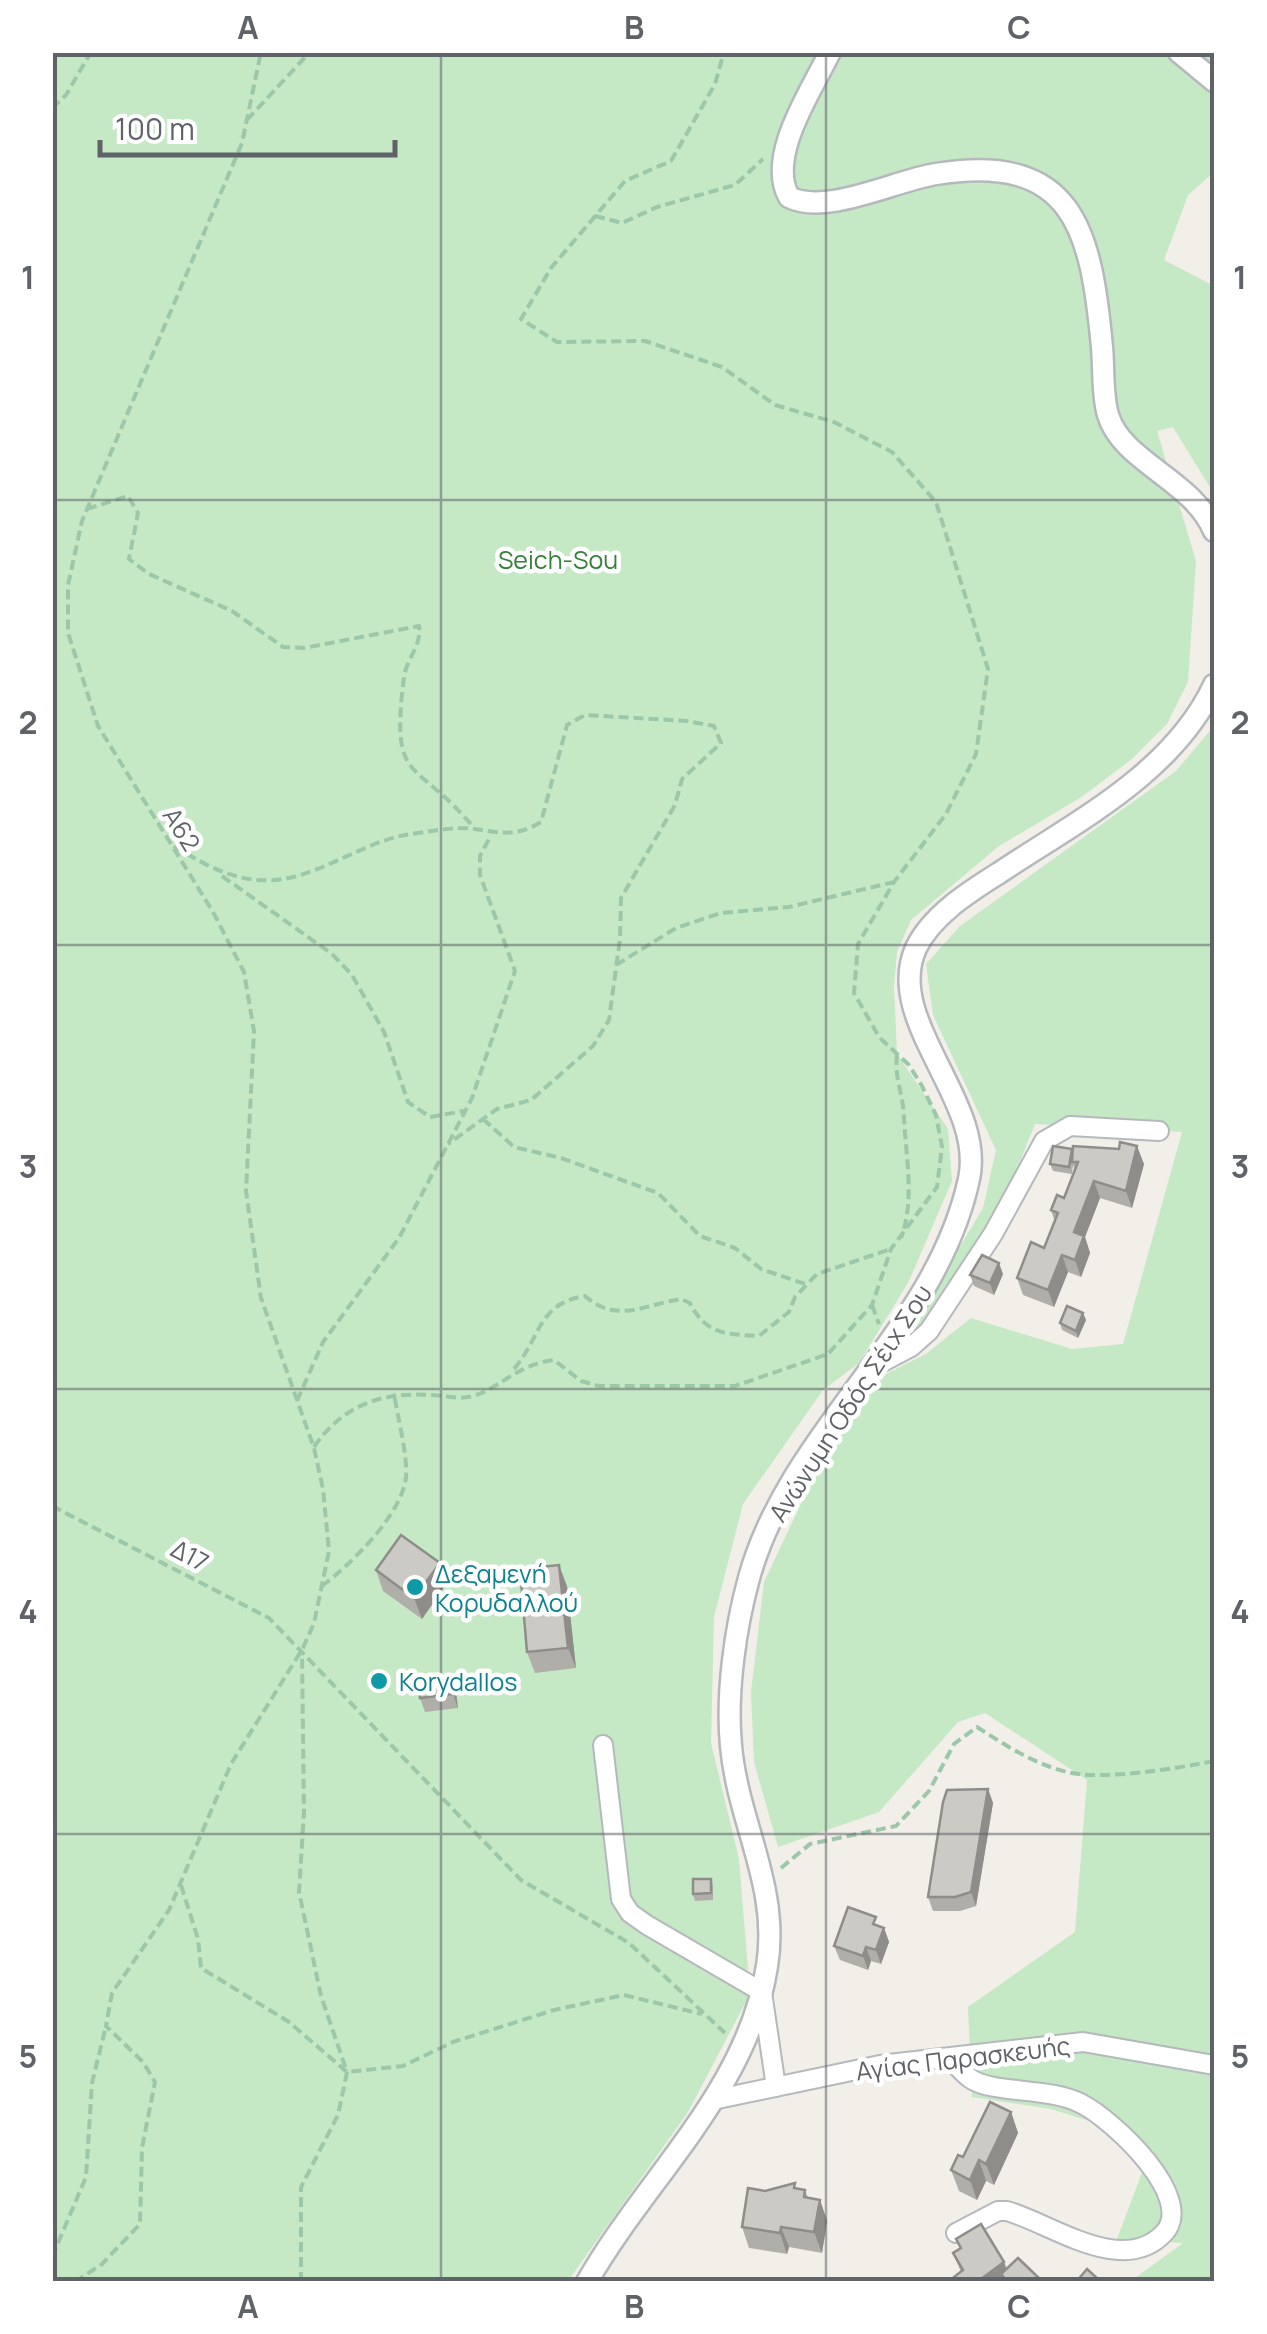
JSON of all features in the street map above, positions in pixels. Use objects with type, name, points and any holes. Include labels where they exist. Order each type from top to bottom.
[{"type":"street","points":[[830,52],[783,160],[783,186],[789,197],[802,204],[816,204],[933,174],[981,169],[1024,172],[1053,190],[1072,215],[1098,300],[1108,415],[1118,435],[1195,497],[1214,531]]},
{"type":"street","points":[[1179,52],[1214,81]]},
{"type":"street","name":"Ανώνυμη Οδός Σέιχ Σου","points":[[586,2282],[712,2100],[762,1992],[770,1930],[766,1883],[731,1745],[740,1621],[749,1577],[771,1519],[942,1262],[962,1211],[972,1164],[966,1121],[915,1008],[909,978],[916,948],[936,921],[968,893],[1103,803],[1175,746],[1185,737],[1214,685]]},
{"type":"street","points":[[873,1366],[911,1347],[929,1330],[992,1234],[1044,1141],[1070,1126],[1159,1131]]},
{"type":"street","points":[[603,1745],[621,1898],[630,1913],[647,1925],[762,1992],[776,2087]]},
{"type":"street","name":"Αγίας Παρασκευής","points":[[712,2100],[880,2066],[1083,2042],[1214,2066]]},
{"type":"street","points":[[949,2058],[972,2081],[1058,2094],[1084,2104],[1127,2142],[1157,2176],[1167,2188],[1173,2209],[1164,2234],[1151,2243],[1122,2252],[1007,2211],[998,2211],[956,2233]]},
{"type":"path","points":[[52,108],[66,94],[91,52]]},
{"type":"path","name":"Α62","points":[[261,52],[242,143],[87,509],[68,585],[68,633],[98,726],[244,972],[254,1031],[246,1191],[262,1298],[324,1488],[328,1550],[314,1623],[303,1648]]},
{"type":"path","points":[[247,120],[310,52]]},
{"type":"path","points":[[510,1373],[552,1306],[564,1299],[584,1296],[601,1310],[618,1313],[681,1299],[690,1303],[699,1321],[712,1331],[758,1336],[789,1312],[808,1285],[830,1268],[891,1249],[937,1187],[942,1147],[936,1115],[922,1086],[898,1054],[879,1037],[854,994],[858,944],[894,882],[946,814],[976,754],[988,669],[936,502],[892,452],[834,422],[776,405],[722,367],[644,341],[558,342],[522,319],[551,268],[624,182],[671,161],[715,84],[724,52]]},
{"type":"path","points":[[595,216],[622,222],[657,207],[735,185],[764,158],[783,160]]},
{"type":"path","points":[[87,509],[128,496],[138,513],[129,559],[149,574],[232,611],[283,647],[304,648],[419,626],[421,639],[406,664],[398,732],[406,766],[458,810],[474,829]]},
{"type":"path","points":[[218,874],[275,880],[380,840],[474,829],[492,834],[524,832],[540,822],[566,725],[585,715],[657,722],[687,720],[714,726],[722,743],[682,779],[675,804],[621,898],[609,1020],[593,1046],[531,1100],[497,1109],[448,1144]]},
{"type":"path","points":[[297,1401],[323,1342],[399,1238],[465,1112],[514,972],[480,875],[480,856],[492,834]]},
{"type":"path","points":[[170,843],[332,954],[352,976],[384,1032],[408,1102],[430,1117],[465,1112]]},
{"type":"path","points":[[616,966],[676,928],[721,914],[789,907],[894,882]]},
{"type":"path","points":[[898,1054],[896,1082],[904,1118],[909,1185],[908,1212],[899,1242]]},
{"type":"path","points":[[484,1119],[514,1147],[561,1158],[658,1193],[700,1236],[735,1248],[761,1270],[808,1285]]},
{"type":"path","points":[[314,1448],[341,1417],[366,1401],[394,1392],[470,1397],[531,1363],[554,1360],[580,1381],[599,1386],[735,1386],[828,1354],[872,1305],[891,1249]]},
{"type":"path","points":[[322,1586],[353,1563],[389,1513],[406,1478],[394,1392]]},
{"type":"path","name":"Δ17","points":[[52,1506],[269,1618],[303,1648],[521,1880],[629,1943],[740,2046]]},
{"type":"path","points":[[52,2258],[86,2177],[92,2083],[112,1993],[169,1910],[232,1764],[303,1648]]},
{"type":"path","points":[[301,2282],[301,2187],[338,2116],[347,2072],[321,1996],[299,1892],[304,1812],[300,1722],[303,1648]]},
{"type":"path","points":[[766,1883],[810,1844],[896,1826],[929,1791],[954,1744],[976,1727],[1020,1754],[1071,1774],[1170,1770],[1214,1761]]},
{"type":"path","points":[[180,1885],[198,1938],[201,1968],[289,2022],[347,2072],[403,2066],[470,2036],[554,2010],[624,1996],[706,2014]]},
{"type":"path","points":[[75,2282],[102,2264],[140,2224],[142,2148],[154,2082],[143,2062],[106,2026]]},
{"type":"green space","name":"Seich-Sou","points":[[52,53],[1214,53],[1214,172],[1188,195],[1164,260],[1214,286],[1214,494],[1173,427],[1157,431],[1196,561],[1188,682],[1167,724],[1132,759],[1080,798],[999,846],[911,920],[897,952],[897,1054],[948,1129],[952,1181],[909,1281],[859,1363],[823,1390],[743,1504],[714,1617],[711,1743],[739,1859],[750,1994],[688,2112],[568,2281],[53,2281]]},
{"type":"green space","points":[[1214,726],[1214,2281],[1131,2281],[1183,2243],[1117,2239],[1143,2170],[1096,2123],[1051,2109],[972,2097],[968,2007],[1075,1932],[1087,1780],[985,1713],[958,1722],[879,1812],[778,1847],[754,1762],[751,1692],[764,1582],[807,1491],[876,1379],[926,1354],[971,1318],[1072,1349],[1123,1344],[1182,1132],[1035,1124],[1000,1211],[907,1349],[900,1347],[983,1208],[996,1150],[933,1015],[926,964],[960,926],[1176,771]]},
{"type":"building","points":[[1120,1142],[1137,1146],[1126,1191],[1094,1181],[1074,1232],[1084,1236],[1075,1260],[1062,1255],[1048,1290],[1017,1278],[1031,1242],[1044,1248],[1058,1213],[1051,1210],[1057,1195],[1064,1198],[1078,1162],[1072,1162],[1073,1146],[1119,1149]]},
{"type":"building","points":[[1053,1146],[1072,1149],[1069,1167],[1050,1164]]},
{"type":"building","points":[[982,1255],[999,1263],[990,1283],[970,1275]]},
{"type":"building","points":[[1067,1306],[1083,1313],[1076,1331],[1060,1323]]},
{"type":"building","points":[[401,1535],[440,1563],[414,1598],[376,1570]]},
{"type":"building","points":[[559,1565],[568,1648],[527,1652],[520,1569]]},
{"type":"building","points":[[451,1678],[453,1694],[420,1698],[418,1681]]},
{"type":"building","points":[[988,1789],[971,1892],[955,1897],[928,1897],[947,1790]]},
{"type":"building","points":[[693,1879],[711,1879],[711,1893],[693,1894]]},
{"type":"building","points":[[848,1907],[876,1917],[873,1924],[884,1928],[876,1950],[866,1947],[863,1956],[834,1946]]},
{"type":"building","points":[[990,2102],[1011,2112],[986,2164],[979,2160],[970,2180],[951,2170],[958,2155],[963,2157]]},
{"type":"building","points":[[795,2183],[794,2188],[805,2190],[804,2197],[820,2200],[814,2232],[781,2227],[780,2233],[742,2227],[748,2188],[765,2191]]},
{"type":"building","points":[[981,2224],[1004,2262],[977,2282],[957,2282],[954,2277],[963,2270],[953,2253],[961,2248],[956,2239]]},
{"type":"building","points":[[1018,2258],[1040,2282],[1008,2282],[1001,2274]]},
{"type":"building","points":[[1087,2269],[1098,2279],[1076,2282]]},
{"type":"place","name":"Δεξαμενή Κορυδαλλού","points":[[415,1587]]},
{"type":"place","name":"Korydallos","points":[[379,1681]]}]
